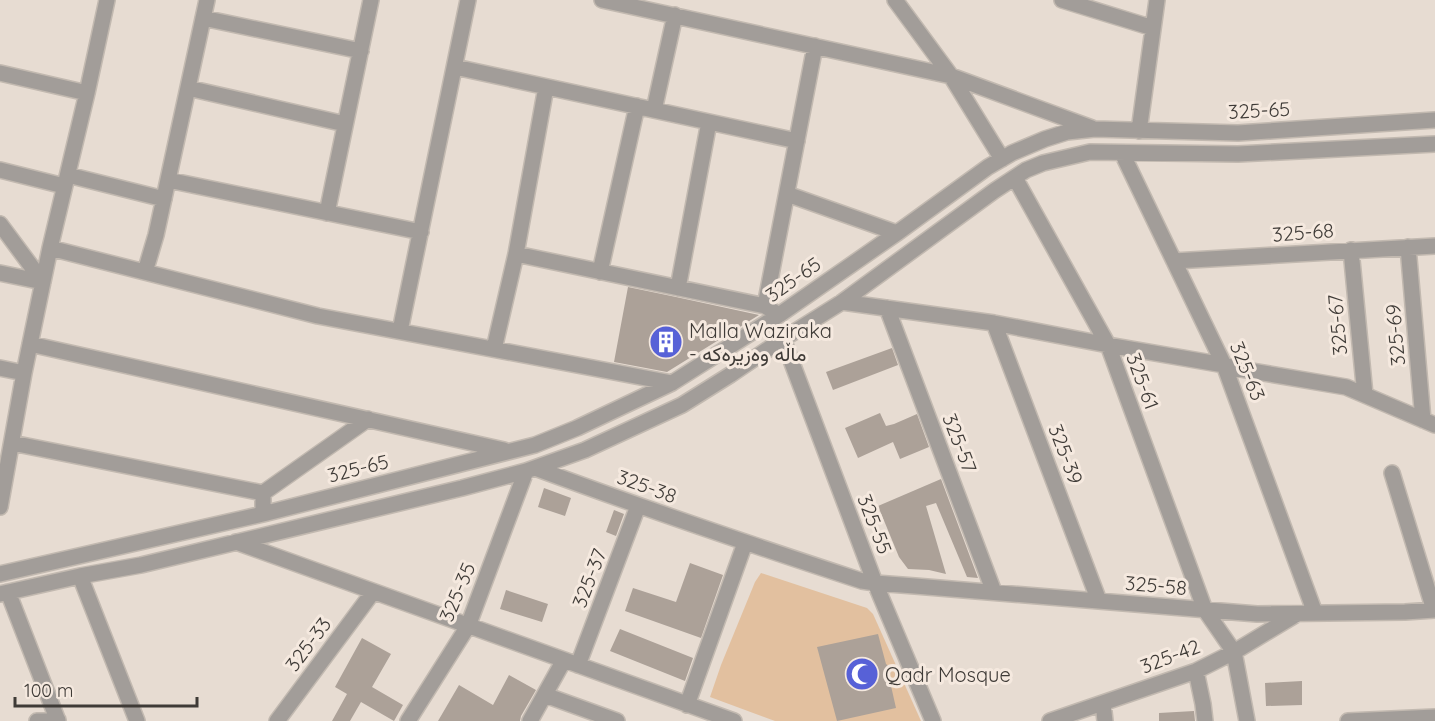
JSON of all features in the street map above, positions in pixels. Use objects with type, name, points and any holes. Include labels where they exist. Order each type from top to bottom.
[{"type":"street","points":[[0,507],[3,472],[12,443],[50,248],[107,0]]},
{"type":"street","points":[[145,272],[164,200],[207,0]]},
{"type":"street","points":[[327,213],[371,0]]},
{"type":"street","points":[[400,331],[468,0]]},
{"type":"street","points":[[602,0],[951,76],[1095,129]]},
{"type":"street","points":[[895,0],[951,76],[1002,159]]},
{"type":"street","points":[[1062,0],[1153,28]]},
{"type":"street","points":[[1139,131],[1157,0]]},
{"type":"street","points":[[654,110],[675,15]]},
{"type":"street","points":[[203,18],[360,51]]},
{"type":"street","points":[[765,306],[815,46]]},
{"type":"street","points":[[455,67],[797,141]]},
{"type":"street","points":[[0,73],[87,93]]},
{"type":"street","points":[[494,349],[516,254],[546,87]]},
{"type":"street","points":[[188,88],[345,124]]},
{"type":"street","points":[[600,272],[637,106]]},
{"type":"street","name":"325-65","points":[[0,574],[263,514],[535,445],[558,436],[672,383],[779,315],[988,166],[1024,147],[1067,132],[1095,129],[1238,133],[1435,120]]},
{"type":"street","points":[[678,288],[709,122]]},
{"type":"street","points":[[1238,133],[1238,154]]},
{"type":"street","points":[[38,721],[58,720],[4,593],[141,565],[530,470],[585,450],[682,405],[730,375],[842,302],[1026,170],[1061,158],[1090,152],[1238,154],[1435,144]]},
{"type":"street","name":"325-63","points":[[1122,153],[1224,365],[1315,613]]},
{"type":"street","points":[[0,170],[66,180],[164,200]]},
{"type":"street","name":"325-61","points":[[1016,178],[1108,345],[1205,610],[1234,652]]},
{"type":"street","points":[[168,180],[422,232]]},
{"type":"street","points":[[787,194],[897,233]]},
{"type":"street","points":[[0,224],[43,282]]},
{"type":"street","name":"325-68","points":[[1174,261],[1435,246]]},
{"type":"street","name":"325-69","points":[[1408,247],[1429,422]]},
{"type":"street","points":[[50,248],[318,316],[672,383]]},
{"type":"street","name":"325-67","points":[[1351,250],[1365,395]]},
{"type":"street","points":[[516,254],[765,306],[779,315]]},
{"type":"street","points":[[0,273],[43,282]]},
{"type":"street","points":[[842,302],[994,323],[1346,387],[1429,422]]},
{"type":"street","name":"325-57","points":[[887,308],[994,592]]},
{"type":"street","name":"325-39","points":[[994,323],[1099,601]]},
{"type":"street","name":"325-55","points":[[783,339],[875,584],[933,721]]},
{"type":"street","points":[[30,344],[509,451]]},
{"type":"street","points":[[717,355],[730,375]]},
{"type":"street","points":[[0,368],[24,373]]},
{"type":"street","points":[[12,443],[264,493],[368,419]]},
{"type":"street","name":"325-38","points":[[530,470],[745,543],[875,584]]},
{"type":"street","name":"325-35","points":[[408,721],[468,626],[530,470]]},
{"type":"street","points":[[1392,473],[1435,610]]},
{"type":"street","points":[[263,514],[264,493]]},
{"type":"street","name":"325-37","points":[[530,721],[545,695],[571,663],[638,506]]},
{"type":"street","points":[[236,542],[734,721]]},
{"type":"street","points":[[687,705],[745,543]]},
{"type":"street","points":[[80,576],[137,721]]},
{"type":"street","name":"325-58","points":[[875,584],[1257,614],[1435,610]]},
{"type":"street","name":"325-33","points":[[277,721],[372,592]]},
{"type":"street","name":"325-42","points":[[1050,721],[1196,671],[1234,652],[1298,613]]},
{"type":"street","points":[[1234,652],[1247,721]]},
{"type":"street","points":[[1196,671],[1205,721]]},
{"type":"street","points":[[545,695],[617,721]]},
{"type":"street","points":[[1102,703],[1105,721]]},
{"type":"street","points":[[1348,721],[1435,717]]},
{"type":"shaded area","points":[[761,573],[867,608],[873,614],[921,721],[775,721],[710,697],[755,582]]},
{"type":"building","name":"Malla Waziraka - ماڵە وەزیرەکە","points":[[628,287],[759,315],[667,372],[614,362]]},
{"type":"building","points":[[892,348],[898,365],[833,390],[826,372]]},
{"type":"building","points":[[880,413],[886,426],[917,414],[929,447],[900,459],[893,442],[858,458],[845,428]]},
{"type":"building","points":[[941,479],[978,578],[967,577],[936,503],[926,506],[946,574],[908,569],[899,557],[878,506]]},
{"type":"building","points":[[544,488],[571,498],[565,516],[538,507]]},
{"type":"building","points":[[614,510],[624,514],[616,536],[606,532]]},
{"type":"building","points":[[690,563],[723,575],[701,638],[625,611],[633,588],[676,602]]},
{"type":"building","points":[[506,590],[548,604],[542,622],[500,609]]},
{"type":"building","points":[[620,629],[693,658],[685,681],[610,651]]},
{"type":"building","points":[[878,634],[886,664],[891,668],[889,677],[896,708],[837,721],[817,647]]},
{"type":"building","points":[[362,638],[391,654],[372,687],[403,705],[394,721],[361,702],[350,721],[332,721],[347,694],[335,687]]},
{"type":"building","points":[[509,675],[536,690],[520,721],[438,721],[459,685],[493,705]]},
{"type":"building","points":[[1302,681],[1302,705],[1266,706],[1265,683]]},
{"type":"building","points":[[1194,711],[1195,721],[1159,721],[1159,713]]},
{"type":"place","name":"Malla Waziraka - ماڵە وەزیرەکە","points":[[666,342]]},
{"type":"place","name":"Qadr Mosque","points":[[862,674]]}]
